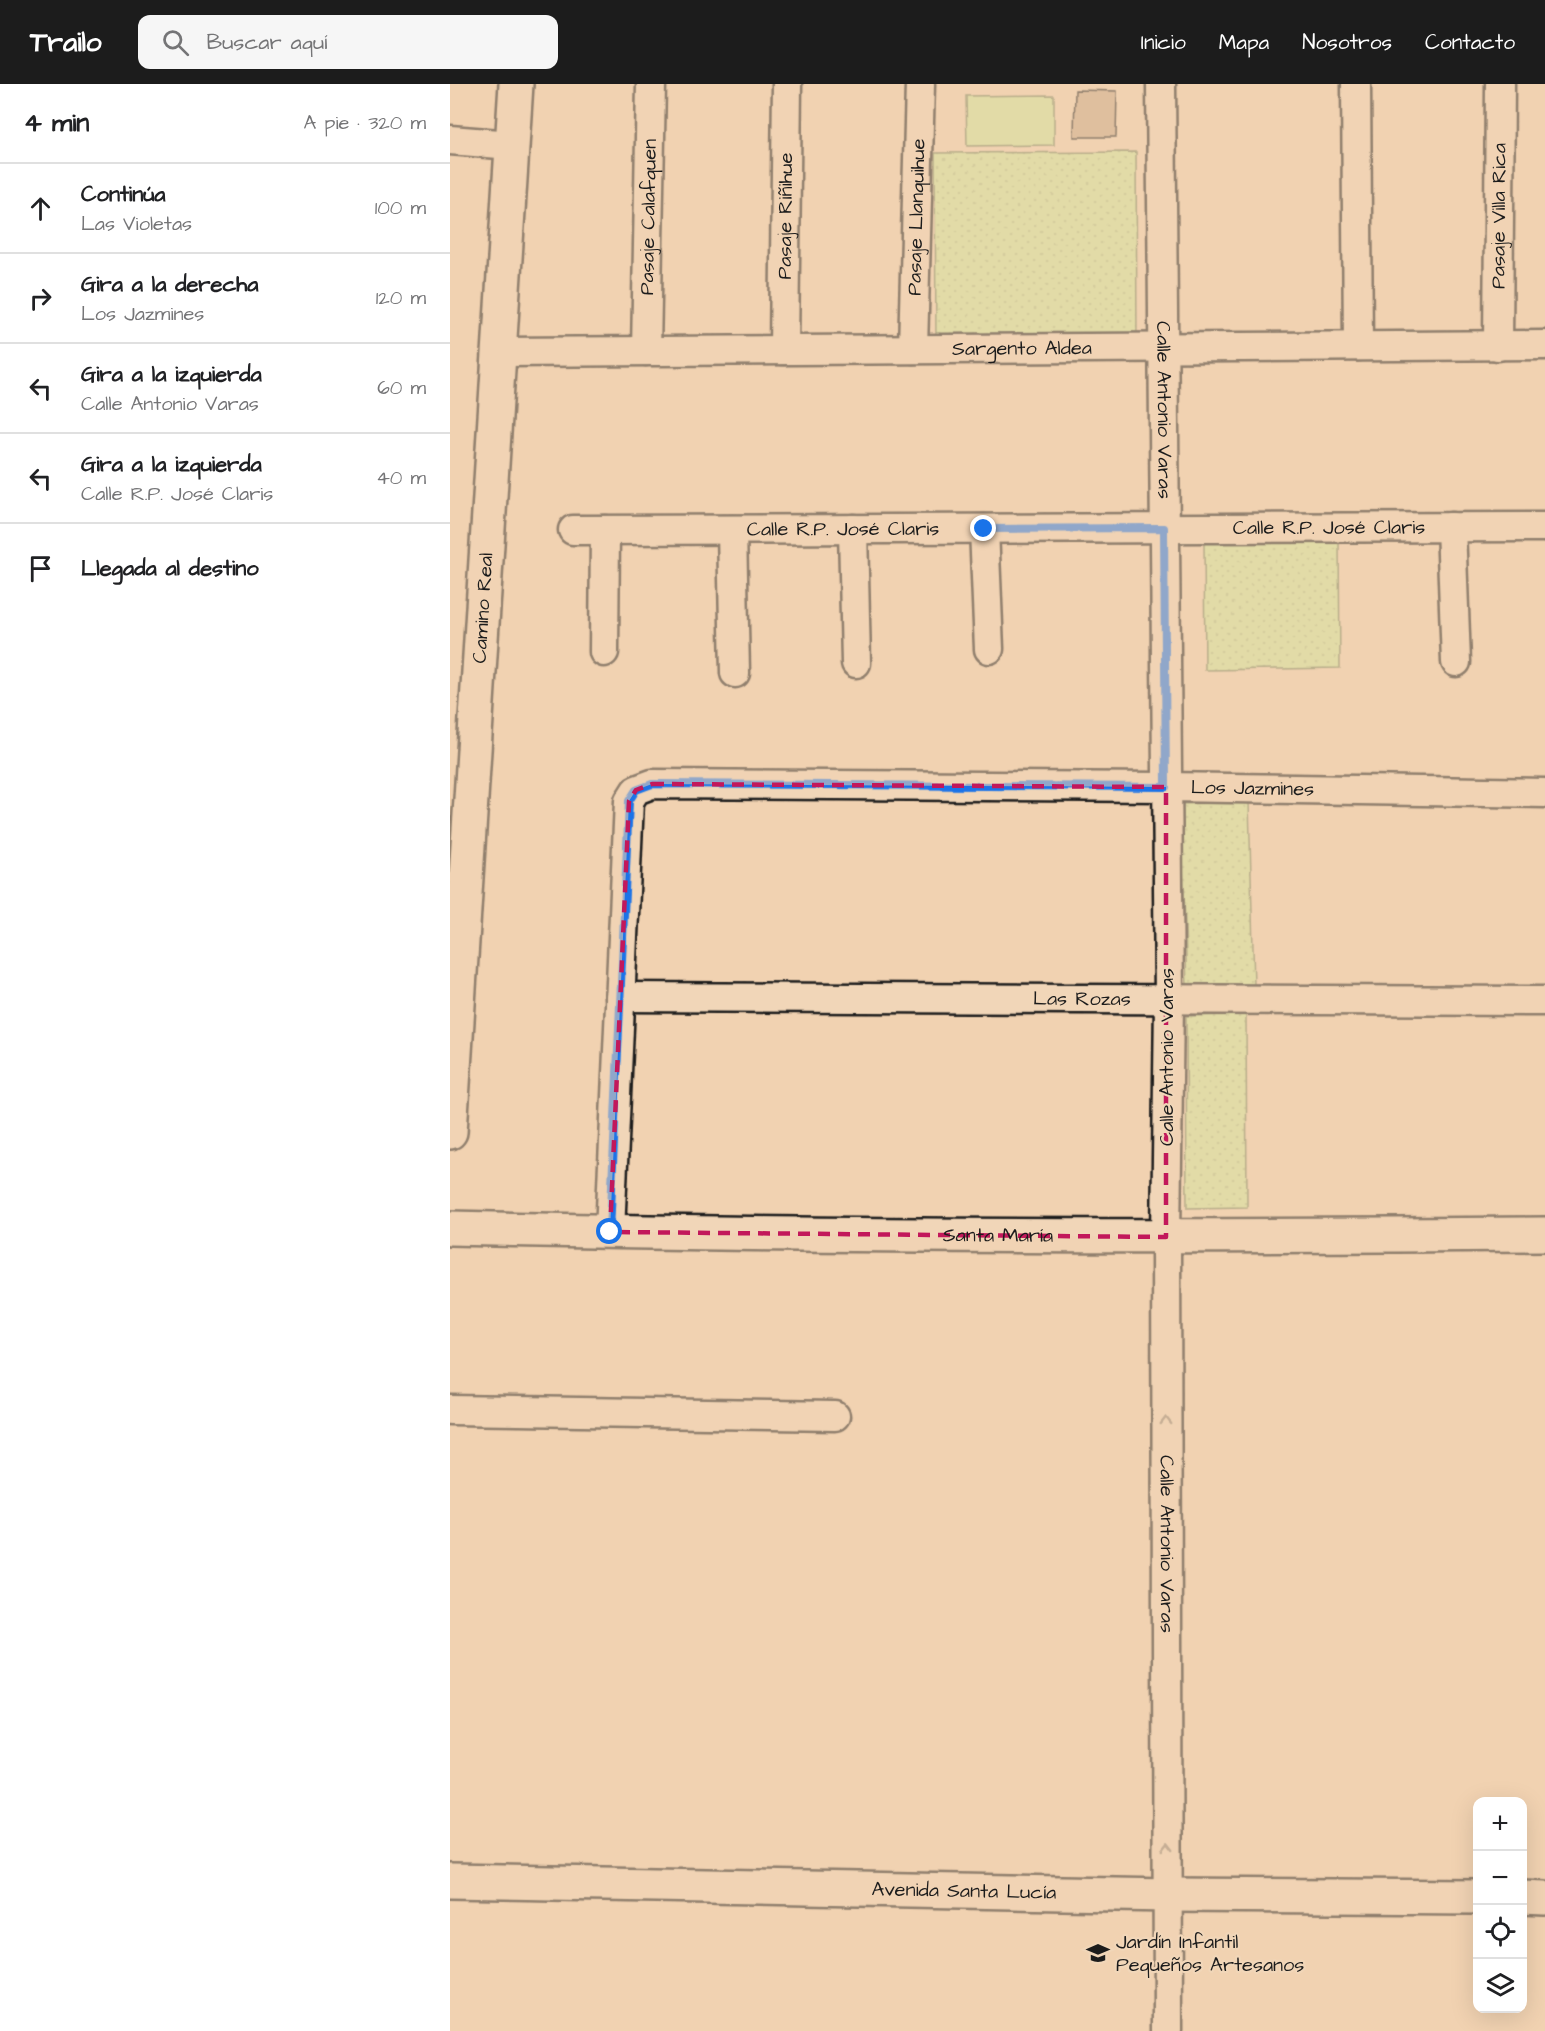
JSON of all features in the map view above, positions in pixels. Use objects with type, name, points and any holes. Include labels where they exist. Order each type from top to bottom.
[{"type":"street","name":"Camino Real","points":[[450,1131],[516,84]]},
{"type":"street","name":"Pasaje Calafquen","points":[[646,351],[651,84]]},
{"type":"street","name":"Pasaje Riñihue","points":[[784,350],[787,84]]},
{"type":"street","name":"Pasaje Llanquihue","points":[[913,349],[920,84]]},
{"type":"street","name":"Calle Antonio Varas","points":[[1161,84],[1169,1000],[1166,1237],[1168,2031]]},
{"type":"street","points":[[1356,84],[1358,346]]},
{"type":"street","name":"Pasaje Villa Rica","points":[[1498,346],[1500,84]]},
{"type":"street","points":[[450,140],[512,145]]},
{"type":"street","name":"Sargento Aldea","points":[[500,352],[1545,345]]},
{"type":"street","points":[[1451,527],[1456,662]]},
{"type":"street","name":"Calle R.P. José Claris","points":[[573,530],[1545,527]]},
{"type":"street","points":[[853,529],[856,663]]},
{"type":"street","points":[[984,529],[989,650]]},
{"type":"street","points":[[604,652],[605,530]]},
{"type":"street","points":[[732,530],[735,673]]},
{"type":"street","name":"Los Jazmines","points":[[620,997],[629,801],[636,790],[652,784],[1166,787],[1545,793]]},
{"type":"street","points":[[610,1232],[620,997]]},
{"type":"street","name":"Las Rozas","points":[[620,997],[1545,1001]]},
{"type":"street","name":"Santa María","points":[[450,1227],[610,1232],[1166,1237],[1545,1234]]},
{"type":"street","points":[[450,1410],[835,1416]]},
{"type":"street","name":"Avenida Santa Lucía","points":[[450,1881],[1168,1895],[1473,1897]]},
{"type":"street","points":[[1527,1898],[1545,1898]]},
{"type":"highlighted area","points":[[652,784],[1166,787],[1166,1237],[610,1232],[629,801],[636,790]]},
{"type":"green space","points":[[1054,95],[1054,145],[967,146],[966,96]]},
{"type":"green space","points":[[1136,152],[1137,341],[936,343],[935,153]]},
{"type":"green space","points":[[1339,542],[1340,668],[1205,670],[1204,543]]},
{"type":"green space","points":[[1249,802],[1254,985],[1187,987],[1181,804]]},
{"type":"green space","points":[[1246,1015],[1247,1207],[1187,1208],[1186,1016]]},
{"type":"building","points":[[1075,90],[1117,91],[1116,137],[1074,137]]},
{"type":"place","name":"Jardín Infantil Pequeños Artesanos","points":[[1098,1953]]},
{"type":"route","points":[[610,1232],[629,801],[636,790],[652,784],[1166,787],[1164,528],[984,529]]}]
